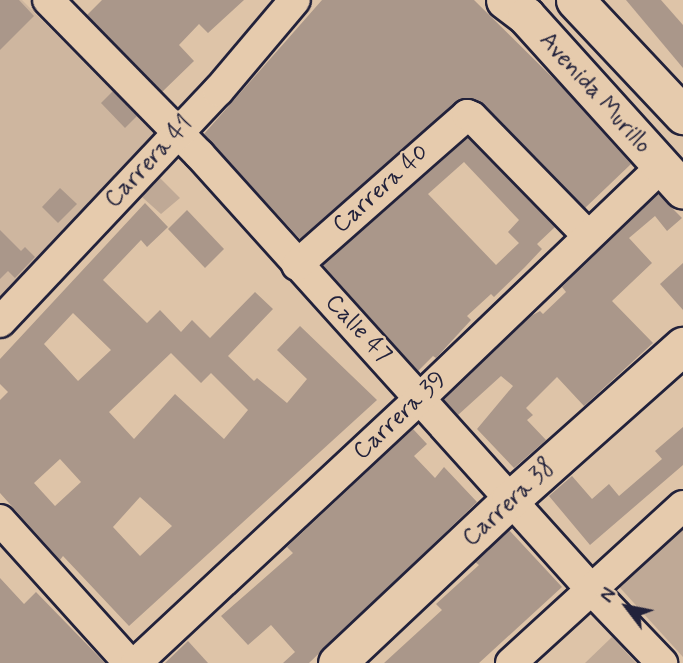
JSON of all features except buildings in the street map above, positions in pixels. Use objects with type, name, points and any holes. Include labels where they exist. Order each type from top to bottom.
[{"type":"main road","name":"Avenida Murillo","points":[[505,0],[526,16],[672,178]]},
{"type":"main road","name":"Avenida Murillo","points":[[575,0],[683,115]]},
{"type":"main road","name":"Carrera 38","points":[[337,663],[510,500],[683,346]]},
{"type":"street","name":"Calle 47","points":[[48,0],[177,131],[297,265],[421,397],[591,589],[663,663]]},
{"type":"street","name":"Carrera 41","points":[[0,321],[177,131],[218,91],[295,0]]},
{"type":"street","name":"Carrera 40","points":[[297,265],[467,115],[472,117],[588,236]]},
{"type":"street","name":"Carrera 39","points":[[136,663],[421,397],[588,236],[672,178]]},
{"type":"street","points":[[511,663],[683,506]]},
{"type":"street","points":[[0,520],[129,663]]},
{"type":"shaded area","points":[[0,0],[22,0],[158,138],[0,307]]},
{"type":"shaded area","points":[[159,177],[180,198],[161,214],[142,197]]},
{"type":"shaded area","points":[[683,516],[683,657],[613,580]]},
{"type":"shaded area","points":[[612,637],[636,663],[585,663]]}]
